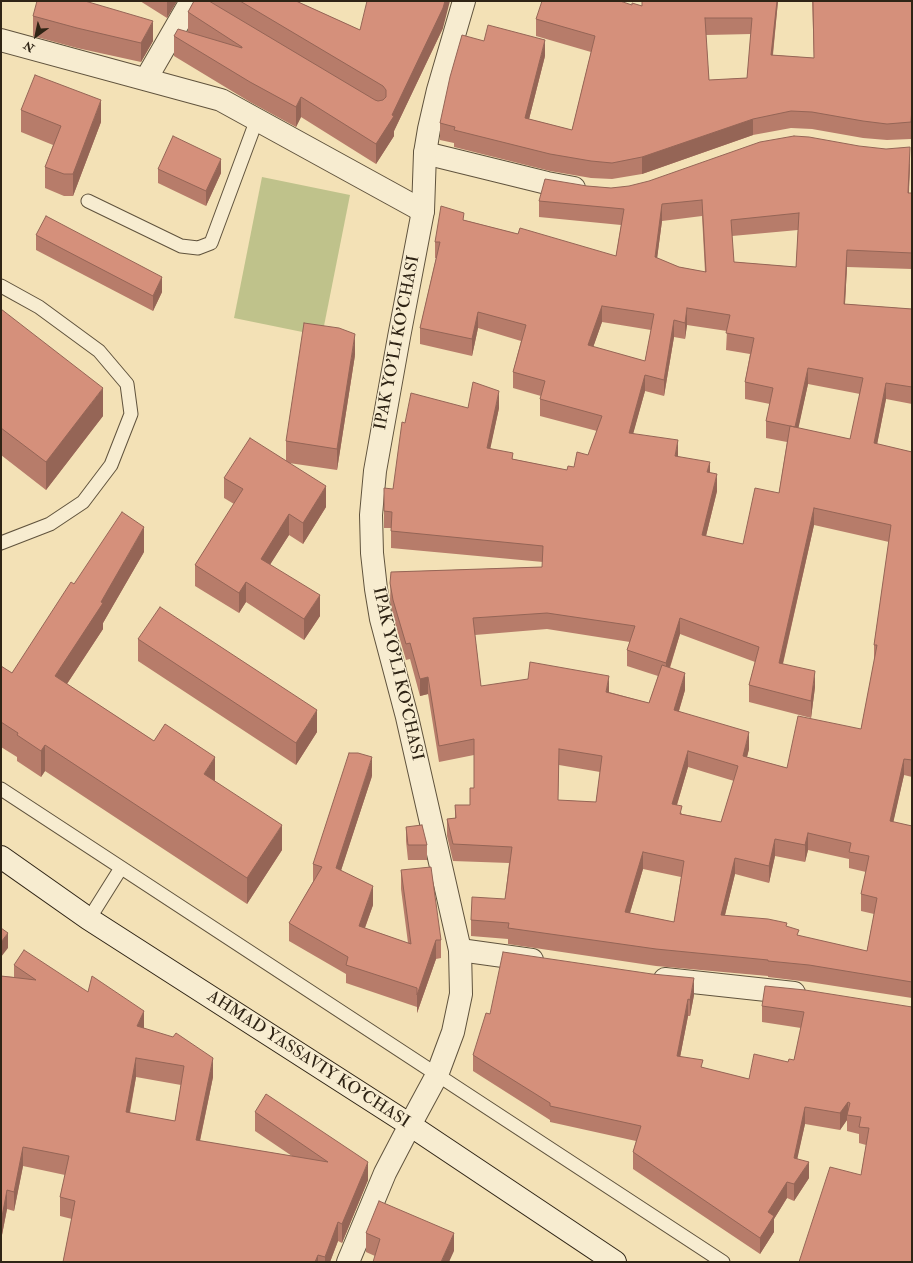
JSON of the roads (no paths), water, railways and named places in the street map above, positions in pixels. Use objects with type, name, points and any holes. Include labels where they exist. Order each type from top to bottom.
[{"type":"street","name":"IPAK YO'LI KO'CHASI","points":[[410,1126],[437,1075],[453,1032],[460,994],[460,950],[407,717],[380,619],[372,553],[371,516],[374,471],[398,337],[423,211],[425,153],[429,129],[438,90],[464,1]]},
{"type":"street","points":[[146,79],[194,3]]},
{"type":"street","points":[[1,40],[221,100],[423,211]]},
{"type":"street","points":[[425,153],[547,183],[597,190]]},
{"type":"street","name":"AHMAD YASSAVIY KO'CHASI","points":[[1,857],[89,919],[410,1126],[615,1262]]},
{"type":"street","points":[[460,950],[553,963]]},
{"type":"street","points":[[646,977],[815,996]]},
{"type":"street","points":[[353,1261],[385,1173],[410,1126]]},
{"type":"lane","points":[[88,201],[181,246],[198,248],[211,243],[257,119]]},
{"type":"lane","points":[[1,286],[39,307],[100,351],[126,384],[131,414],[111,465],[83,502],[50,524],[1,543]]},
{"type":"lane","points":[[1,789],[723,1262]]},
{"type":"lane","points":[[89,919],[122,868]]}]
